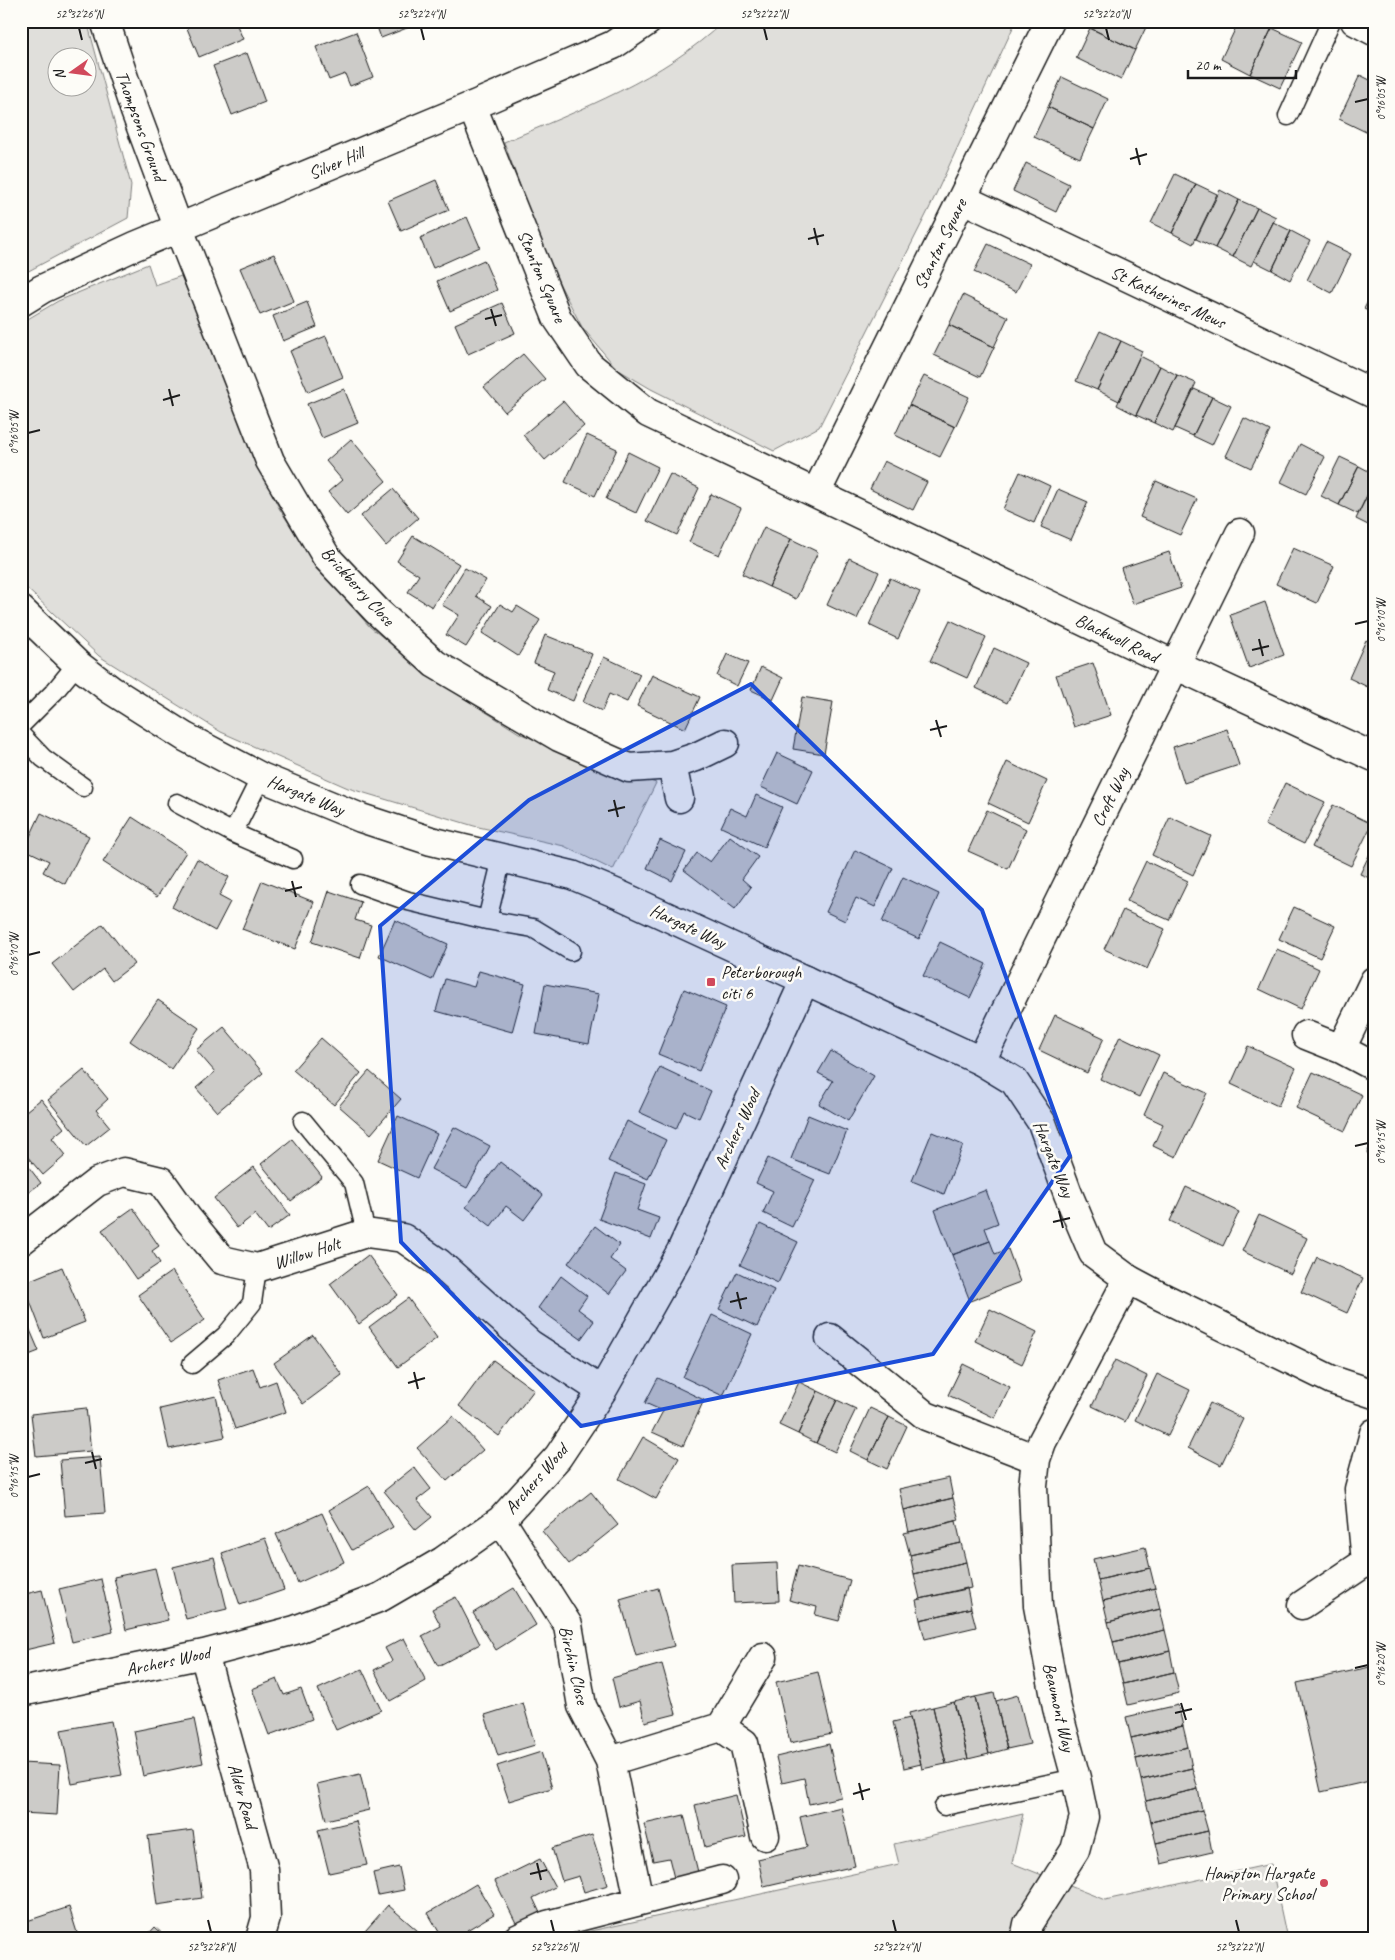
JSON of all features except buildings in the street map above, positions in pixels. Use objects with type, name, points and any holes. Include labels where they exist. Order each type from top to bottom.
[{"type":"street","name":"Thompsons Ground","points":[[105,21],[135,111],[179,229]]},
{"type":"street","name":"Silver Hill","points":[[21,302],[42,289],[135,246],[472,106],[613,45],[648,21]]},
{"type":"street","name":"Stanton Square","points":[[816,493],[1050,21]]},
{"type":"street","name":"Stanton Square","points":[[472,106],[557,318],[589,365],[648,413],[862,516]]},
{"type":"street","name":"St Katherines Mews","points":[[963,199],[1374,394]]},
{"type":"street","name":"Brickberry Close","points":[[179,229],[270,461],[327,558],[377,611],[434,664],[559,737],[629,768],[672,765],[696,757],[725,743]]},
{"type":"street","name":"Blackwell Road","points":[[862,516],[1374,758]]},
{"type":"street","name":"Croft Way","points":[[981,1061],[1240,533]]},
{"type":"street","name":"Hargate Way","points":[[21,610],[77,664],[111,690],[185,737],[261,777],[362,818],[431,841],[572,875],[981,1061],[1014,1081],[1042,1123],[1068,1194],[1093,1252],[1128,1279],[1332,1380],[1374,1394]]},
{"type":"street","points":[[672,765],[679,798]]},
{"type":"street","name":"Archers Wood","points":[[21,1692],[204,1654],[295,1630],[381,1597],[443,1561],[501,1520],[558,1457],[602,1391],[681,1251],[806,980]]},
{"type":"street","points":[[1341,1049],[1374,980]]},
{"type":"street","points":[[1306,1036],[1341,1049],[1373,1066]]},
{"type":"street","name":"Willow Holt","points":[[21,1241],[97,1182],[124,1172],[161,1181],[188,1220],[222,1260],[257,1268],[366,1233],[403,1238],[438,1263],[530,1344],[602,1391]]},
{"type":"street","name":"Beaumont Way","points":[[1025,1939],[1028,1924],[1075,1850],[1084,1817],[1076,1778],[1057,1708],[1038,1606],[1034,1486],[1036,1459],[1042,1442],[1128,1279]]},
{"type":"street","points":[[830,1338],[926,1416],[1036,1459]]},
{"type":"street","points":[[1302,1604],[1370,1563],[1359,1489],[1374,1433]]},
{"type":"street","name":"Birchin Close","points":[[501,1520],[568,1625],[582,1706],[610,1761],[639,1900]]},
{"type":"street","name":"Alder Road","points":[[204,1654],[264,1870],[266,1918],[260,1939]]},
{"type":"street","points":[[610,1761],[721,1727],[763,1657]]},
{"type":"street","points":[[721,1727],[744,1743],[765,1836]]},
{"type":"street","points":[[517,1939],[547,1925],[722,1880]]},
{"type":"lane","points":[[1288,116],[1331,21]]},
{"type":"lane","points":[[21,725],[54,692],[77,664]]},
{"type":"lane","points":[[21,735],[43,758],[83,787]]},
{"type":"lane","points":[[233,833],[261,777]]},
{"type":"lane","points":[[177,803],[233,833],[293,859]]},
{"type":"lane","points":[[487,920],[502,858]]},
{"type":"lane","points":[[360,884],[408,901],[487,920],[533,928],[571,951]]},
{"type":"lane","points":[[303,1121],[354,1183],[366,1233]]},
{"type":"lane","points":[[192,1364],[226,1335],[252,1302],[257,1268]]},
{"type":"lane","points":[[944,1806],[1076,1778]]},
{"type":"highlighted area","points":[[751,684],[982,910],[1070,1156],[933,1354],[581,1426],[401,1242],[380,926],[529,800]]},
{"type":"shaded area","points":[[21,21],[87,21],[94,48],[48,48],[48,98],[98,98],[98,62],[131,185],[128,218],[21,275]]},
{"type":"shaded area","points":[[724,21],[1016,21],[929,209],[819,427],[774,451],[651,389],[617,369],[582,327],[547,260],[504,142],[591,105],[648,76],[700,42]]},
{"type":"shaded area","points":[[148,264],[155,285],[181,276],[223,375],[245,437],[279,508],[317,567],[370,627],[440,683],[519,733],[579,759],[656,783],[613,870],[564,846],[474,826],[348,788],[221,732],[99,656],[21,583],[21,323],[58,301]]},
{"type":"shaded area","points":[[1023,1814],[1012,1863],[1105,1900],[1271,1864],[1287,1939],[566,1939],[577,1934],[899,1864],[894,1844]]},
{"type":"place","name":"Peterborough citi 6","points":[[711,982]]},
{"type":"place","name":"Hampton Hargate Primary School","points":[[1324,1883]]}]
